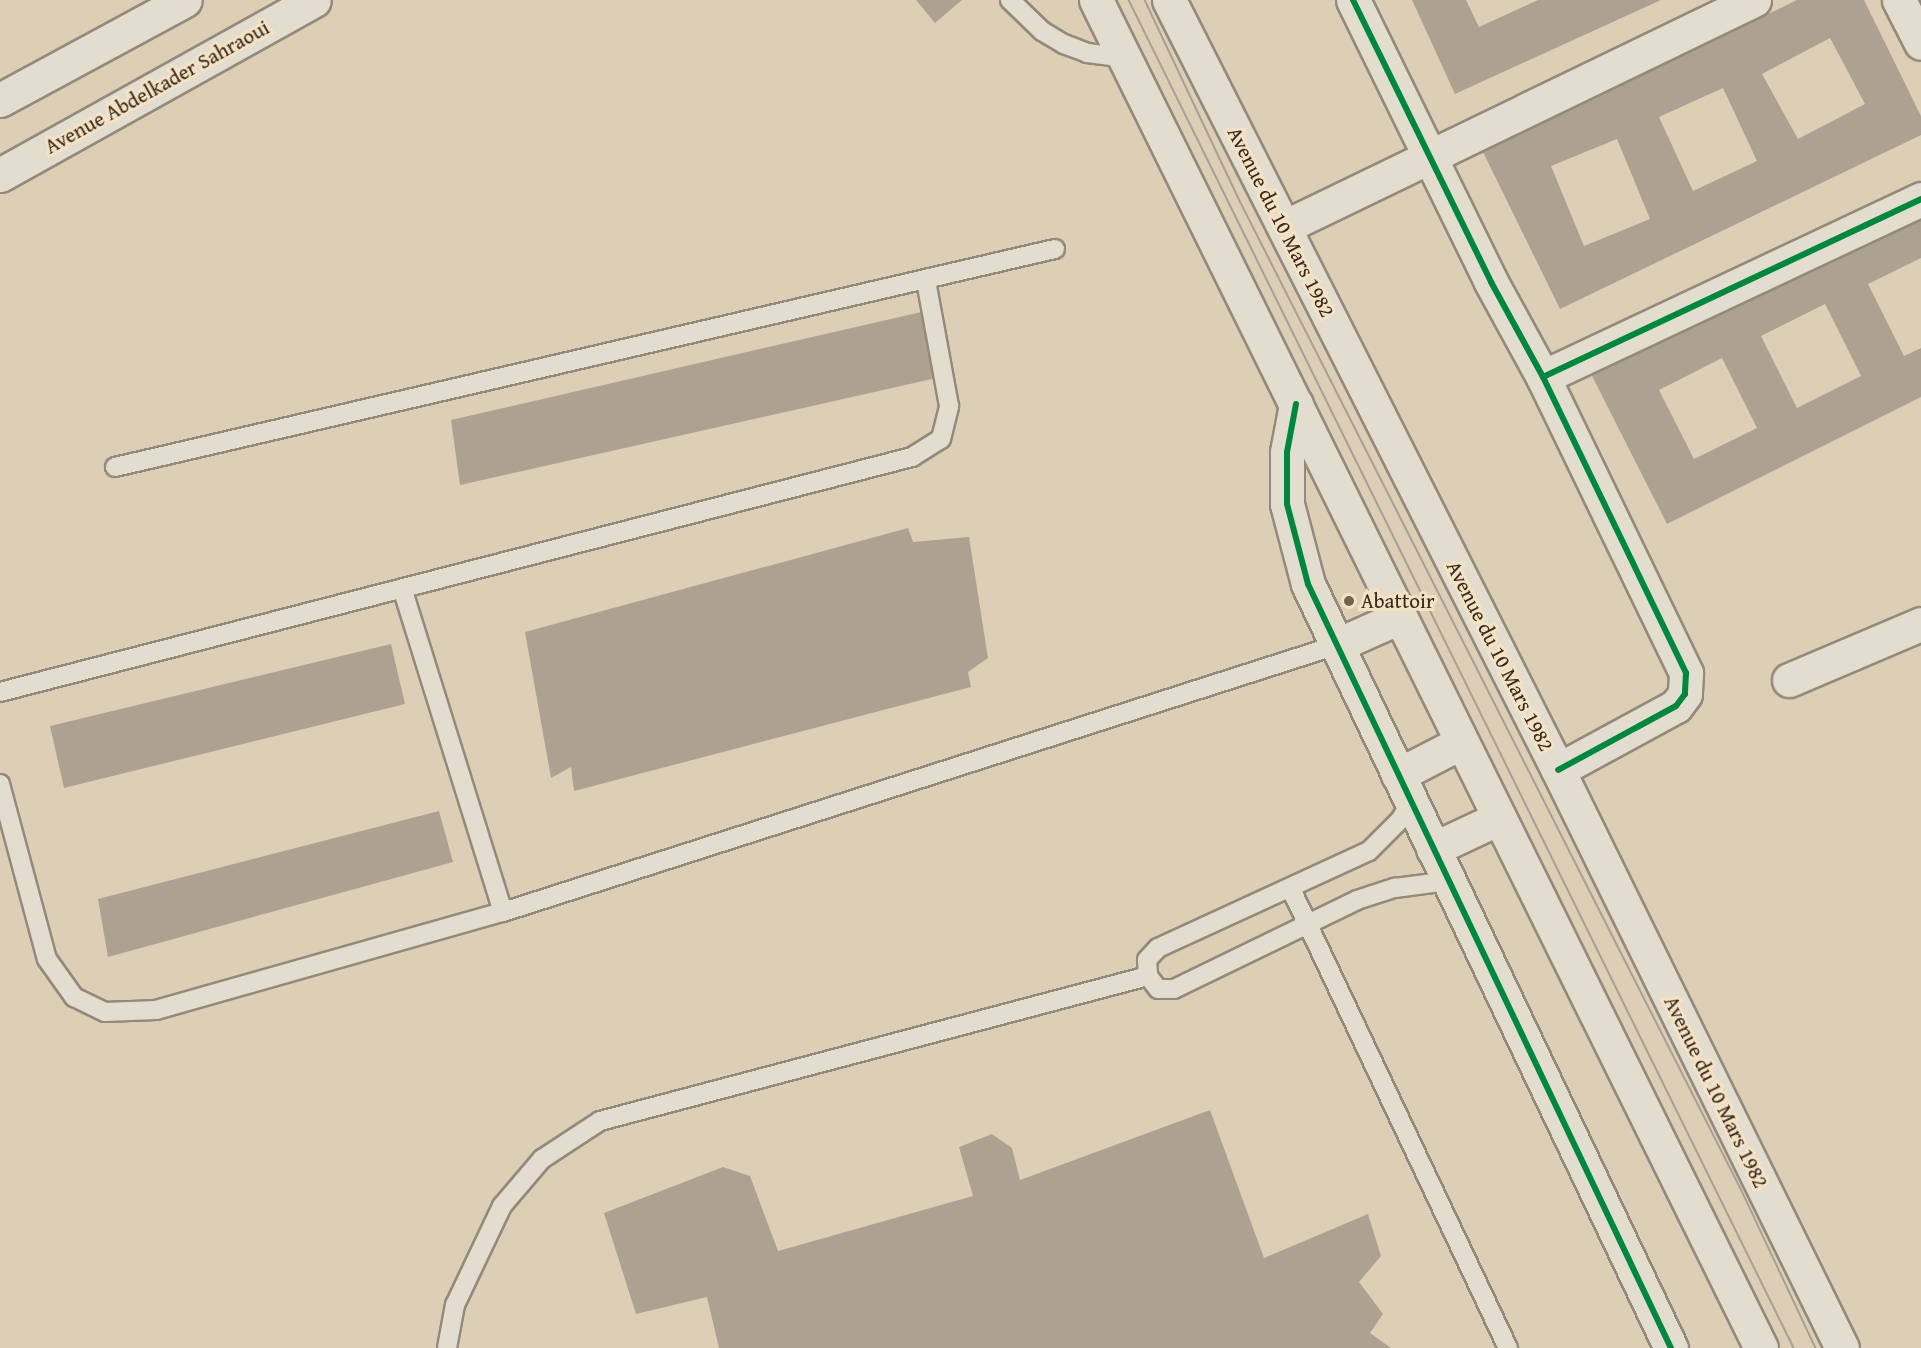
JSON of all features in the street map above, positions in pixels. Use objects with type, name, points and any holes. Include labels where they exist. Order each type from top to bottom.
[{"type":"main road","name":"Avenue Abdelkader Sahraoui","points":[[0,175],[314,0]]},
{"type":"main road","points":[[1096,0],[1128,58],[1497,819],[1761,1348]]},
{"type":"main road","name":"Avenue du 10 Mars 1982","points":[[1169,0],[1558,770],[1842,1348]]},
{"type":"main road","points":[[1353,0],[1430,157],[1543,377],[1686,673],[1685,694],[1676,706],[1558,770]]},
{"type":"main road","points":[[1284,227],[1754,0]]},
{"type":"main road","points":[[0,98],[165,5]]},
{"type":"main road","points":[[1543,377],[1921,199]]},
{"type":"main road","points":[[1296,404],[1286,477],[1291,531],[1308,584],[1671,1348]]},
{"type":"main road","points":[[1337,645],[1400,616]]},
{"type":"main road","points":[[1789,680],[1921,624]]},
{"type":"main road","points":[[1405,788],[1460,743]]},
{"type":"main road","points":[[1433,849],[1497,819]]},
{"type":"lane","points":[[1010,0],[1042,32],[1064,44],[1087,53],[1128,58]]},
{"type":"lane","points":[[115,467],[926,281],[1054,249]]},
{"type":"lane","points":[[0,692],[403,591],[912,457],[941,439],[950,406],[926,281]]},
{"type":"lane","points":[[403,591],[503,912]]},
{"type":"lane","points":[[0,784],[47,959],[74,997],[105,1012],[156,1010],[503,912],[1337,645]]},
{"type":"lane","points":[[1405,788],[1386,837],[1369,851],[1291,889],[1158,948],[1147,960],[1148,976],[1158,989],[1174,989],[1375,893],[1448,882]]},
{"type":"lane","points":[[1291,889],[1508,1348]]},
{"type":"lane","points":[[447,1348],[455,1305],[502,1206],[542,1159],[600,1121],[1148,976]]},
{"type":"building","points":[[916,0],[962,0],[935,23]]},
{"type":"building","points":[[1412,0],[1466,0],[1479,27],[1538,0],[1661,0],[1455,94]]},
{"type":"building","points":[[1797,0],[1864,0],[1921,116],[1921,135],[1560,309],[1483,152]],"holes":[[[1830,38],[1865,104],[1798,139],[1762,74]],[[1723,88],[1757,161],[1693,191],[1659,117]],[[1617,139],[1650,219],[1584,246],[1551,166]]]},
{"type":"building","points":[[1921,206],[1921,258],[1868,284],[1904,356],[1921,348],[1921,397],[1667,524],[1590,372]],"holes":[[[1825,304],[1861,376],[1797,408],[1761,336]],[[1722,358],[1757,428],[1694,459],[1659,390]]]},
{"type":"building","points":[[930,310],[941,377],[460,485],[451,420]]},
{"type":"building","points":[[908,528],[913,542],[969,537],[988,658],[968,672],[971,687],[574,791],[571,767],[551,778],[525,632]]},
{"type":"building","points":[[391,644],[405,704],[64,788],[50,726]]},
{"type":"building","points":[[439,811],[453,862],[108,957],[98,899]]},
{"type":"building","points":[[1210,1110],[1264,1258],[1368,1214],[1381,1256],[1359,1282],[1383,1314],[1370,1333],[1391,1348],[719,1348],[707,1297],[636,1314],[604,1213],[723,1167],[750,1176],[778,1251],[973,1196],[959,1147],[992,1134],[1012,1148],[1020,1180]]},
{"type":"tram line","points":[[1129,0],[1794,1348]]},
{"type":"tram line","points":[[1145,0],[1240,201],[1742,1191],[1816,1348]]},
{"type":"cycle path","points":[[1353,0],[1491,282],[1543,377],[1686,673],[1685,694],[1676,706],[1558,770]]},
{"type":"cycle path","points":[[1543,377],[1921,199]]},
{"type":"cycle path","points":[[1296,404],[1287,452],[1287,504],[1308,584],[1671,1348]]},
{"type":"place","name":"Abattoir","points":[[1349,601]]}]
